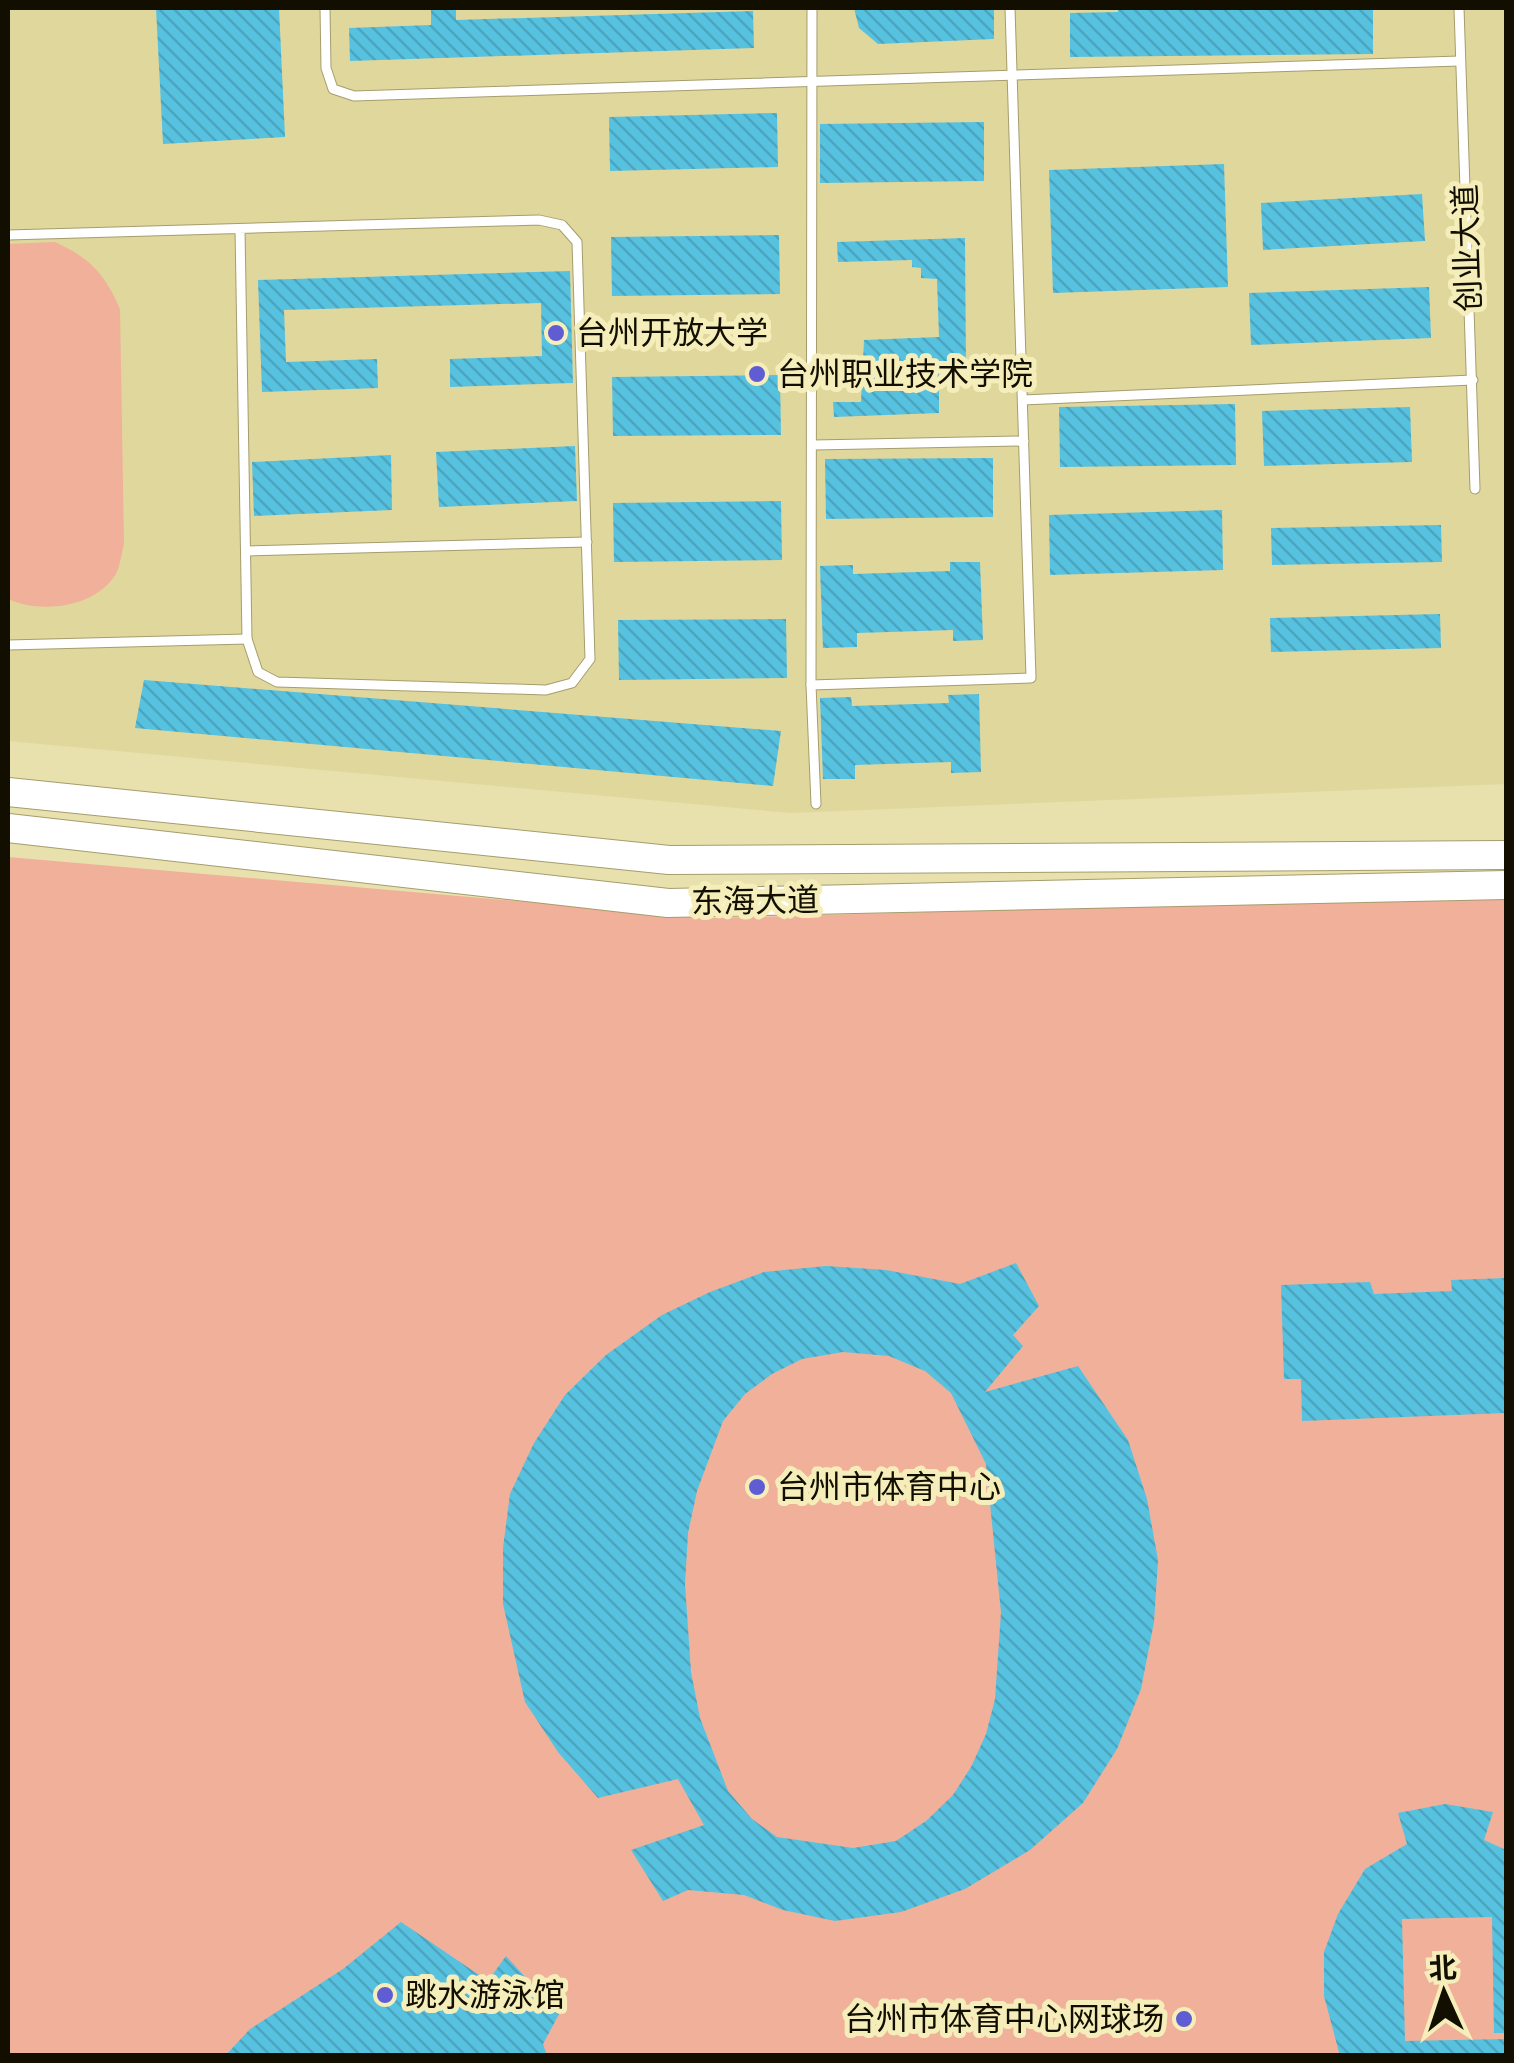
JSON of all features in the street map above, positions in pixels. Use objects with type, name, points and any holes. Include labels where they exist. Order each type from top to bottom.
[{"type":"main road","name":"东海大道","points":[[8,792],[669,860],[1506,855]]},
{"type":"main road","name":"东海大道","points":[[8,828],[668,902],[1506,885]]},
{"type":"lane","points":[[325,8],[326,68],[334,89],[354,96],[1460,61]]},
{"type":"lane","points":[[812,8],[811,685],[816,804]]},
{"type":"lane","points":[[811,685],[1031,678],[1010,8]]},
{"type":"lane","name":"创业大道","points":[[1459,8],[1475,489]]},
{"type":"lane","points":[[8,235],[539,220],[562,225],[577,242],[590,660],[572,683],[546,690],[277,682],[258,672],[247,638],[240,229]]},
{"type":"lane","points":[[1023,400],[1473,380]]},
{"type":"lane","points":[[814,444],[1024,441]]},
{"type":"lane","points":[[246,551],[587,542]]},
{"type":"lane","points":[[8,645],[247,638]]},
{"type":"shaded area","name":"台州职业技术学院","points":[[8,8],[1506,8],[1506,784],[790,813],[8,741]]},
{"type":"shaded area","points":[[55,242],[95,268],[120,309],[124,543],[116,574],[107,585],[81,601],[51,607],[8,599],[8,244]]},
{"type":"shaded area","name":"台州市体育中心","points":[[8,857],[713,918],[1506,896],[1506,2055],[8,2055]]},
{"type":"building","points":[[156,8],[279,8],[285,137],[163,144]]},
{"type":"building","points":[[431,8],[456,8],[456,20],[753,11],[754,48],[350,61],[349,28],[431,25]]},
{"type":"building","points":[[854,8],[994,8],[994,39],[878,44],[859,28]]},
{"type":"building","points":[[1118,8],[1373,8],[1373,54],[1070,57],[1070,13],[1118,12]]},
{"type":"building","points":[[777,113],[778,167],[610,171],[609,117]]},
{"type":"building","points":[[984,122],[984,181],[820,183],[820,124]]},
{"type":"building","points":[[1224,164],[1228,287],[1053,293],[1049,170]]},
{"type":"building","points":[[1422,194],[1425,241],[1263,250],[1261,203]]},
{"type":"building","points":[[779,235],[780,294],[612,296],[611,237]]},
{"type":"building","points":[[965,238],[966,372],[939,371],[939,413],[834,417],[833,402],[861,402],[864,340],[939,337],[937,279],[921,278],[921,268],[912,267],[912,260],[838,262],[837,242]]},
{"type":"building","name":"台州开放大学","points":[[570,271],[573,383],[450,387],[450,359],[542,356],[541,303],[284,310],[286,362],[377,359],[378,388],[262,392],[258,280]]},
{"type":"building","points":[[1429,287],[1431,338],[1251,345],[1249,293]]},
{"type":"building","points":[[780,375],[781,435],[613,436],[612,377]]},
{"type":"building","points":[[1235,404],[1236,465],[1060,467],[1059,407]]},
{"type":"building","points":[[1410,407],[1412,462],[1264,466],[1262,411]]},
{"type":"building","points":[[575,446],[577,501],[439,507],[436,452]]},
{"type":"building","points":[[391,455],[392,510],[254,516],[252,462]]},
{"type":"building","points":[[993,458],[993,517],[826,519],[825,459]]},
{"type":"building","points":[[781,501],[782,560],[614,562],[613,503]]},
{"type":"building","points":[[1222,510],[1223,570],[1050,575],[1049,515]]},
{"type":"building","points":[[1441,525],[1442,562],[1272,565],[1271,528]]},
{"type":"building","points":[[950,562],[980,562],[983,640],[953,641],[953,630],[857,633],[857,647],[823,648],[820,566],[853,565],[853,574],[950,571]]},
{"type":"building","points":[[1440,614],[1441,648],[1271,652],[1270,618]]},
{"type":"building","points":[[786,619],[787,678],[619,680],[618,620]]},
{"type":"building","points":[[144,680],[781,731],[773,786],[135,728]]},
{"type":"building","points":[[979,694],[981,772],[951,773],[951,762],[855,765],[855,779],[823,779],[820,698],[851,697],[852,706],[949,703],[948,695]]},
{"type":"building","name":"台州市体育中心","points":[[1016,1263],[1039,1306],[1013,1335],[1023,1346],[985,1392],[1078,1366],[1128,1440],[1147,1499],[1158,1560],[1154,1622],[1141,1689],[1117,1749],[1083,1803],[1030,1850],[965,1889],[901,1912],[835,1921],[783,1910],[744,1895],[688,1890],[663,1901],[631,1850],[704,1825],[678,1779],[598,1798],[558,1752],[525,1702],[503,1604],[503,1548],[510,1494],[534,1443],[565,1395],[606,1355],[662,1315],[710,1292],[764,1272],[826,1266],[886,1270],[960,1284]],"holes":[[[843,1352],[889,1356],[925,1371],[951,1393],[986,1464],[1001,1612],[995,1699],[986,1734],[953,1795],[926,1821],[896,1841],[853,1848],[777,1837],[752,1819],[728,1791],[700,1718],[691,1672],[685,1584],[688,1533],[697,1491],[723,1421],[745,1394],[772,1374],[802,1359]]]},
{"type":"building","points":[[1506,1278],[1506,1413],[1302,1421],[1301,1379],[1284,1379],[1281,1285],[1370,1282],[1374,1294],[1452,1291],[1451,1280]]},
{"type":"building","points":[[1445,1804],[1493,1812],[1484,1840],[1506,1850],[1506,2033],[1494,2033],[1492,1917],[1402,1919],[1405,2041],[1506,2039],[1506,2056],[1340,2056],[1324,1996],[1324,1952],[1338,1914],[1365,1869],[1407,1844],[1398,1813]]},
{"type":"building","name":"跳水游泳馆","points":[[401,1922],[488,1981],[506,1956],[559,2014],[543,2044],[547,2056],[225,2056],[250,2029],[343,1969]]},
{"type":"place","name":"台州开放大学","points":[[556,333]]},
{"type":"place","name":"台州职业技术学院","points":[[757,374]]},
{"type":"place","name":"台州市体育中心","points":[[757,1487]]},
{"type":"place","name":"跳水游泳馆","points":[[385,1995]]},
{"type":"place","name":"台州市体育中心网球场","points":[[1184,2019]]}]
